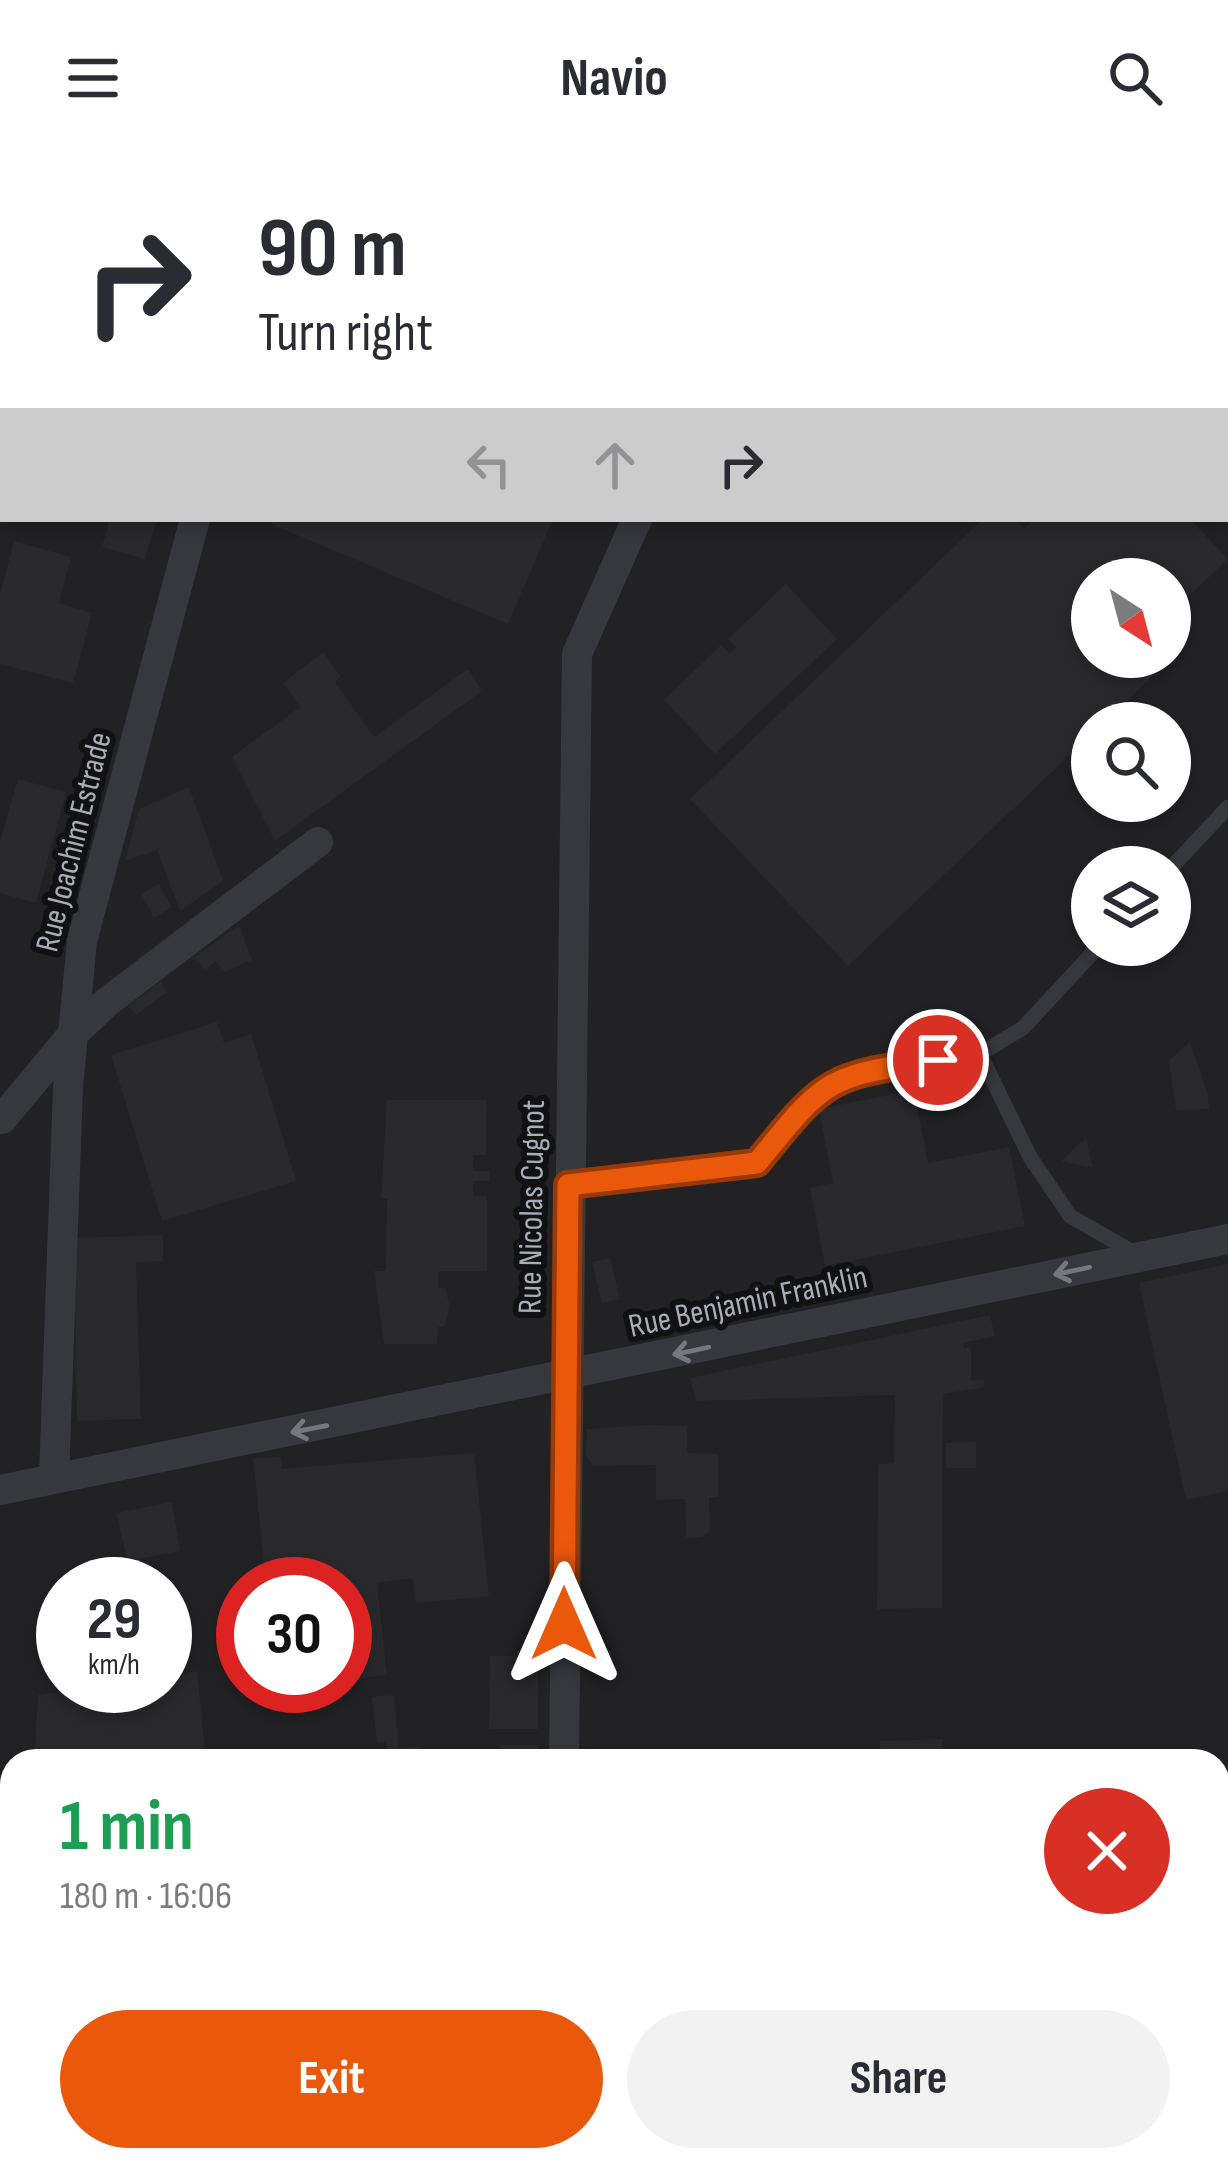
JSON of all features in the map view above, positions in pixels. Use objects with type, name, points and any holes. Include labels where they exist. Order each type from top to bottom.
[{"type":"street","name":"Rue Joachim Estrade","points":[[54,1477],[71,1036],[82,941],[194,522]]},
{"type":"street","name":"Rue Nicolas Cugnot","points":[[564,1749],[577,654],[636,522]]},
{"type":"street","points":[[2,1119],[71,1036],[318,842]]},
{"type":"street","name":"Rue Benjamin Franklin","points":[[0,1490],[1228,1239]]},
{"type":"lane","points":[[1191,847],[1228,807]]},
{"type":"lane","points":[[568,1185],[757,1163],[813,1093],[856,1071],[980,1054],[1022,1028],[1080,966]]},
{"type":"lane","points":[[980,1054],[1030,1157],[1070,1216],[1140,1257]]},
{"type":"shaded area","points":[[0,522],[1228,522],[1228,1749],[0,1749]]},
{"type":"building","points":[[109,522],[156,522],[145,559],[102,547]]},
{"type":"building","points":[[272,522],[552,522],[508,624]]},
{"type":"building","points":[[980,522],[1018,522],[1024,528],[1031,522],[1193,522],[1228,559],[1191,594],[1191,558],[1071,558],[1071,678],[1151,678],[1126,702],[1071,702],[1071,754],[848,966],[690,799]]},
{"type":"building","points":[[14,541],[71,557],[59,603],[92,613],[73,683],[0,664],[0,595]]},
{"type":"building","points":[[786,584],[837,639],[715,754],[664,700],[721,645],[730,654],[736,648],[728,639]]},
{"type":"building","points":[[323,652],[341,677],[335,682],[374,737],[468,669],[482,691],[275,841],[232,757],[300,707],[283,683]]},
{"type":"building","points":[[18,779],[66,792],[36,903],[0,893],[0,842]]},
{"type":"building","points":[[189,787],[223,881],[180,911],[157,850],[125,861],[139,809]]},
{"type":"building","points":[[159,884],[172,907],[154,918],[141,894]]},
{"type":"building","points":[[239,925],[252,960],[224,972],[216,961],[205,970],[195,957]]},
{"type":"building","points":[[161,982],[167,992],[136,1015],[129,1005]]},
{"type":"building","points":[[217,1022],[224,1043],[251,1034],[296,1181],[162,1221],[111,1055]]},
{"type":"building","points":[[1190,1042],[1209,1109],[1176,1110],[1169,1061]]},
{"type":"building","points":[[914,1090],[928,1163],[1009,1147],[1025,1226],[825,1266],[810,1188],[833,1183],[819,1109]]},
{"type":"building","points":[[387,1100],[487,1100],[486,1155],[473,1155],[473,1171],[490,1171],[490,1181],[473,1181],[473,1196],[487,1196],[487,1271],[439,1271],[438,1288],[445,1288],[450,1307],[444,1327],[438,1327],[437,1344],[384,1344],[374,1271],[386,1271],[387,1199],[381,1199]]},
{"type":"building","points":[[1086,1138],[1093,1168],[1061,1161]]},
{"type":"building","points":[[163,1235],[163,1261],[136,1262],[141,1419],[77,1421],[74,1238]]},
{"type":"building","points":[[610,1258],[620,1299],[602,1303],[592,1262]]},
{"type":"building","points":[[1228,1264],[1228,1491],[1186,1500],[1139,1283]]},
{"type":"building","points":[[990,1315],[995,1336],[963,1343],[964,1348],[971,1347],[971,1381],[983,1379],[985,1387],[943,1394],[942,1608],[877,1609],[878,1464],[894,1463],[895,1395],[696,1401],[690,1378]]},
{"type":"building","points":[[687,1426],[687,1453],[718,1454],[718,1497],[709,1497],[710,1532],[702,1537],[686,1538],[685,1499],[656,1500],[656,1465],[593,1466],[586,1456],[587,1429]]},
{"type":"building","points":[[976,1442],[976,1468],[946,1468],[946,1443]]},
{"type":"building","points":[[474,1453],[489,1596],[416,1603],[413,1578],[377,1583],[387,1675],[372,1677],[372,1557],[263,1557],[253,1458],[281,1457],[282,1469]]},
{"type":"building","points":[[172,1502],[180,1551],[127,1557],[116,1513]]},
{"type":"building","points":[[490,1656],[538,1656],[538,1729],[489,1729]]},
{"type":"building","points":[[197,1671],[205,1749],[35,1749],[37,1713],[192,1713],[192,1672]]},
{"type":"building","points":[[394,1695],[399,1748],[420,1749],[387,1749],[386,1742],[377,1743],[372,1697]]},
{"type":"building","points":[[942,1739],[942,1749],[880,1749],[880,1741]]},
{"type":"building","points":[[499,1745],[538,1745],[538,1749],[499,1749]]},
{"type":"route","points":[[564,1624],[568,1185],[757,1163],[813,1093],[856,1071],[938,1060]]}]
